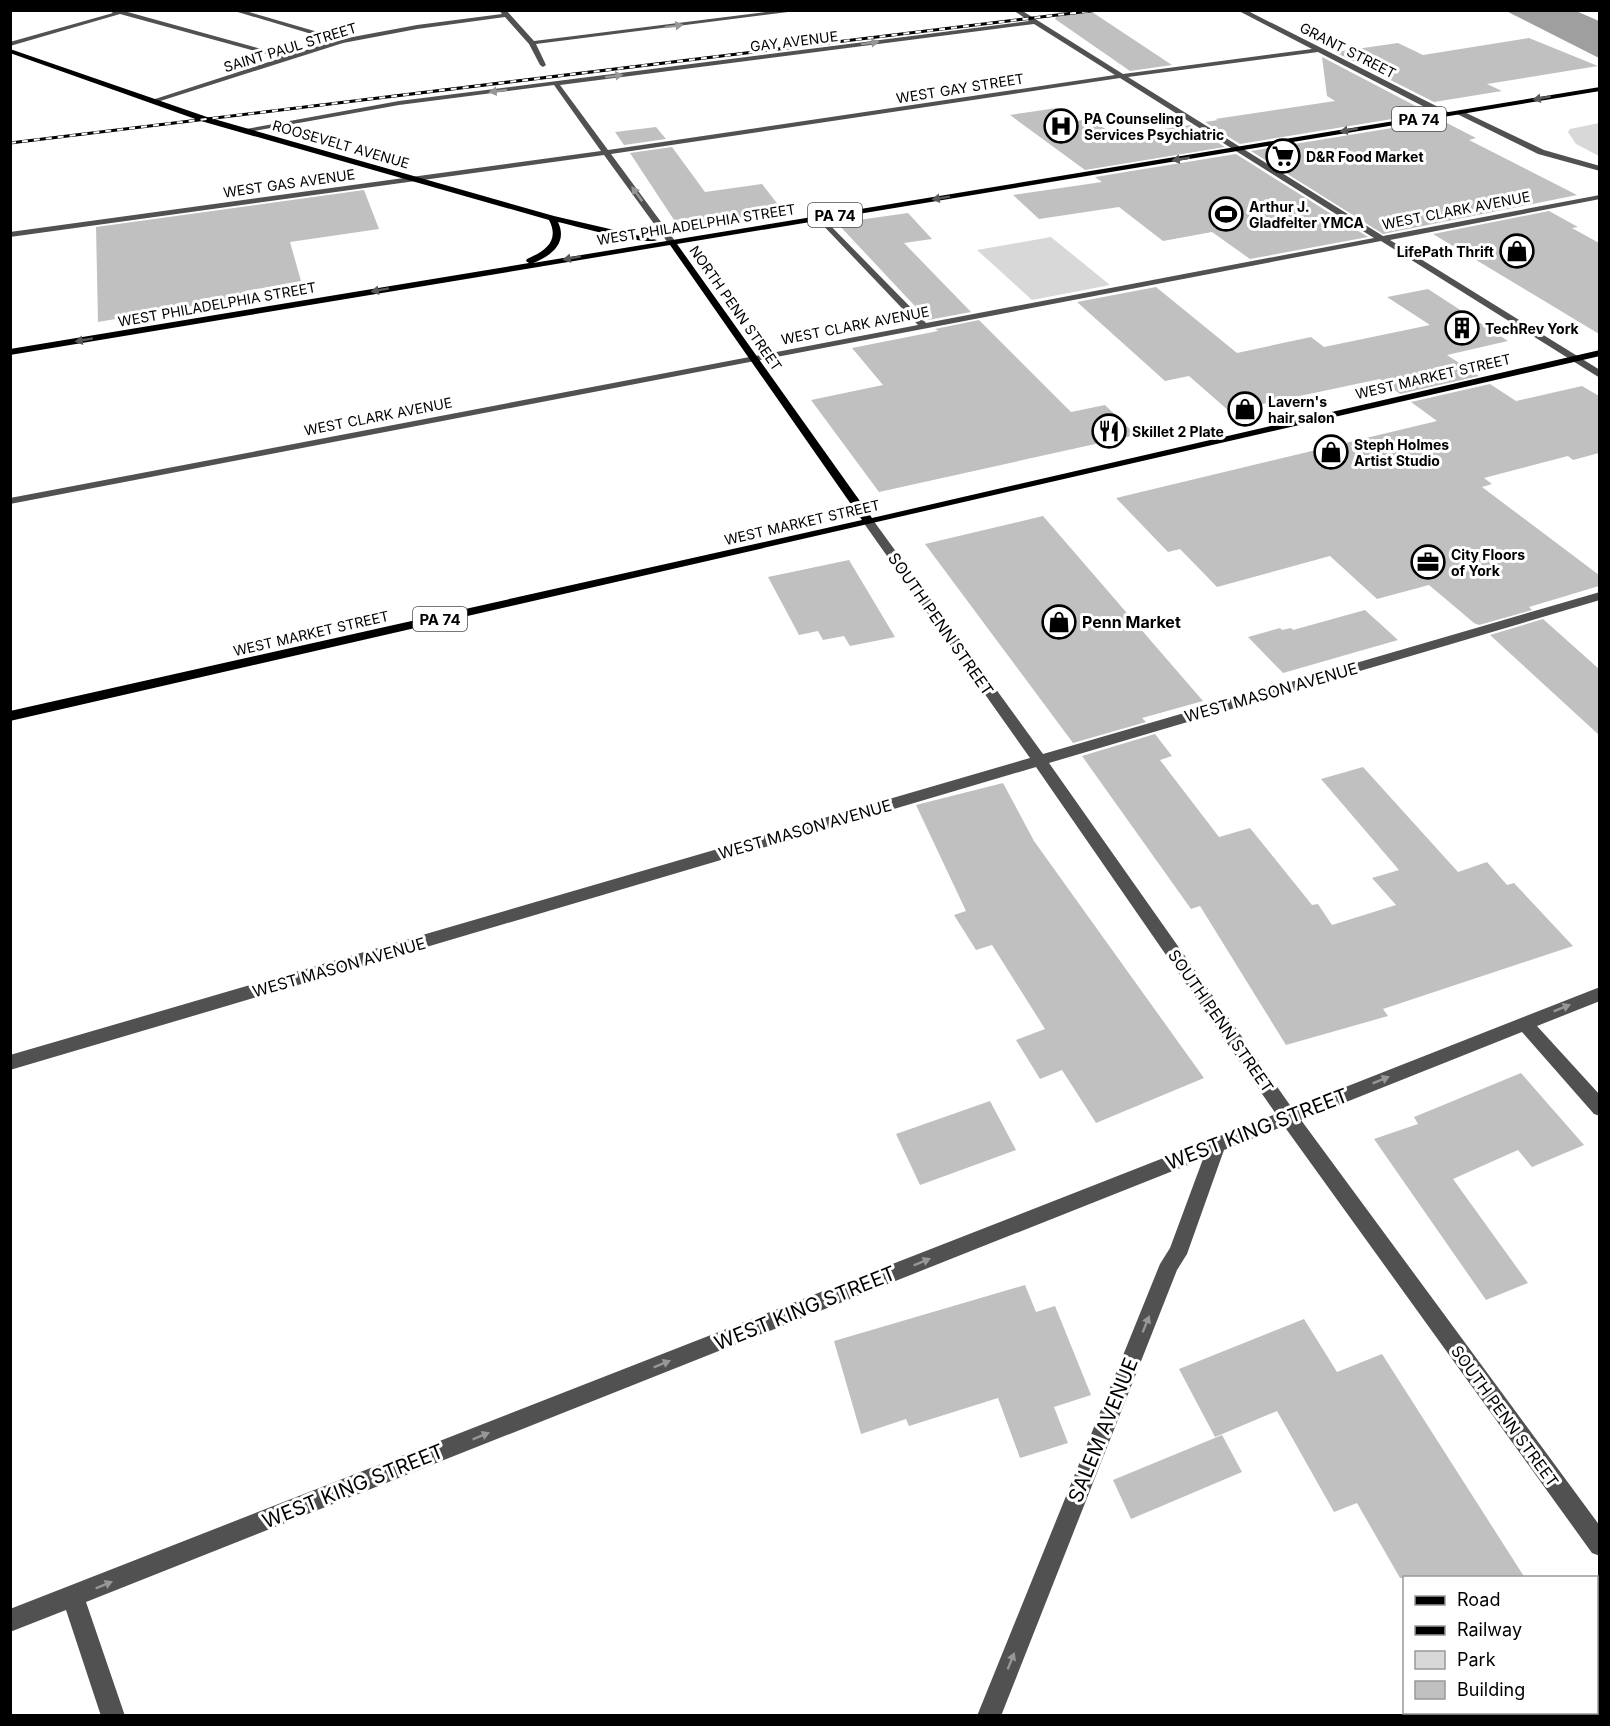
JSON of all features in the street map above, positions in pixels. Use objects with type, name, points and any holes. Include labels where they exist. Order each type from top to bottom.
[{"type":"main road","name":"ROOSEVELT AVENUE","points":[[10,51],[246,131],[412,179],[552,218],[638,238],[671,241]]},
{"type":"main road","name":"WEST PHILADELPHIA STREET","points":[[10,352],[1599,89]]},
{"type":"main road","points":[[512,268],[535,259],[554,246],[559,237],[558,227],[552,218]]},
{"type":"main road","name":"NORTH PENN STREET","points":[[671,241],[869,522]]},
{"type":"main road","name":"WEST MARKET STREET","points":[[10,716],[869,522],[1599,353]]},
{"type":"street","points":[[111,10],[290,59]]},
{"type":"street","points":[[10,44],[128,10]]},
{"type":"street","points":[[234,10],[342,41]]},
{"type":"street","points":[[532,43],[801,10]]},
{"type":"street","points":[[1016,10],[1599,375]]},
{"type":"street","name":"GRANT STREET","points":[[1240,10],[1445,114]]},
{"type":"street","points":[[504,13],[532,43],[543,65]]},
{"type":"street","name":"SAINT PAUL STREET","points":[[153,101],[342,41],[504,13]]},
{"type":"street","points":[[1032,20],[1040,13]]},
{"type":"street","name":"GAY AVENUE","points":[[246,131],[399,103],[1032,20]]},
{"type":"street","name":"WEST GAY STREET","points":[[607,152],[1120,76],[1318,50]]},
{"type":"street","name":"NORTH PENN STREET","points":[[556,84],[671,241]]},
{"type":"street","points":[[1460,112],[1526,146],[1599,170]]},
{"type":"street","name":"WEST GAS AVENUE","points":[[10,236],[607,152]]},
{"type":"street","name":"WEST CLARK AVENUE","points":[[10,501],[1599,197]]},
{"type":"street","points":[[820,217],[925,327]]},
{"type":"street","name":"SOUTH PENN STREET","points":[[869,522],[1039,760],[1288,1117],[1599,1545]]},
{"type":"street","name":"WEST MASON AVENUE","points":[[10,1063],[1599,596]]},
{"type":"street","name":"WEST KING STREET","points":[[10,1621],[1599,994]]},
{"type":"street","points":[[1524,1023],[1599,1108]]},
{"type":"street","name":"SALEM AVENUE","points":[[989,1716],[1170,1264],[1177,1254],[1217,1145]]},
{"type":"street","points":[[73,1597],[113,1716]]},
{"type":"green space","points":[[1600,123],[1599,156],[1576,144],[1568,132],[1570,129]]},
{"type":"green space","points":[[1051,237],[1110,285],[1032,300],[977,250]]},
{"type":"shaded area","points":[[1506,11],[1576,11],[1599,21],[1599,58]]},
{"type":"building","points":[[1060,10],[1089,10],[1172,65],[1130,71],[1055,19]]},
{"type":"building","points":[[1529,38],[1598,66],[1487,84],[1502,91],[1434,102],[1335,52],[1398,43],[1423,55]]},
{"type":"building","points":[[1322,57],[1429,113],[1240,144],[1205,122],[1335,101],[1327,96]]},
{"type":"building","points":[[1057,108],[1076,121],[1088,119],[1118,136],[1190,125],[1225,147],[1085,170],[1010,115]]},
{"type":"building","points":[[1441,120],[1476,138],[1469,140],[1577,195],[1383,234],[1251,151]]},
{"type":"building","points":[[656,127],[666,139],[624,145],[615,132]]},
{"type":"building","points":[[672,147],[705,192],[762,184],[783,211],[678,226],[630,153]]},
{"type":"building","name":"Arthur J. Gladfelter YMCA","points":[[1236,154],[1368,237],[1250,259],[1212,232],[1163,241],[1119,207],[1039,219],[1013,195],[1102,182],[1095,177]]},
{"type":"building","points":[[364,190],[379,229],[290,242],[301,281],[245,291],[246,297],[98,322],[96,227]]},
{"type":"building","points":[[1549,211],[1578,227],[1572,228],[1599,243],[1599,334],[1433,234]]},
{"type":"building","points":[[908,213],[932,239],[904,243],[971,312],[928,320],[837,223]]},
{"type":"building","points":[[1156,287],[1237,353],[1311,337],[1324,347],[1430,325],[1387,297],[1428,289],[1508,341],[1447,355],[1479,376],[1400,394],[1380,379],[1229,411],[1189,376],[1165,381],[1077,302]]},
{"type":"building","points":[[979,320],[1071,412],[1105,405],[1136,435],[879,492],[811,400],[883,385],[852,348],[938,331],[935,329]]},
{"type":"building","points":[[1490,384],[1516,401],[1582,386],[1599,396],[1599,453],[1573,460],[1568,456],[1484,478],[1492,484],[1482,487],[1599,575],[1599,586],[1529,607],[1532,610],[1479,625],[1429,585],[1377,599],[1330,556],[1217,587],[1180,549],[1168,552],[1116,498],[1437,421],[1411,402]]},
{"type":"building","name":"Penn Market","points":[[1043,516],[1203,701],[1142,718],[1146,722],[1073,743],[925,544]]},
{"type":"building","points":[[849,560],[895,637],[850,646],[844,636],[823,640],[818,631],[799,635],[768,577]]},
{"type":"building","points":[[1365,610],[1398,640],[1283,673],[1248,637],[1280,628],[1293,630]]},
{"type":"building","points":[[1543,619],[1599,669],[1599,735],[1490,635]]},
{"type":"building","points":[[1155,734],[1172,756],[1160,760],[1219,837],[1250,828],[1312,905],[1318,904],[1332,925],[1396,905],[1372,878],[1399,870],[1321,779],[1363,767],[1458,872],[1487,862],[1507,885],[1514,883],[1573,946],[1383,1009],[1388,1016],[1286,1045],[1200,906],[1191,909],[1082,756]]},
{"type":"building","points":[[1003,783],[1034,841],[1204,1078],[1096,1123],[1062,1070],[1040,1079],[1016,1040],[1045,1029],[992,945],[976,950],[954,915],[966,911],[916,805]]},
{"type":"building","points":[[1521,1073],[1584,1145],[1532,1167],[1518,1150],[1453,1179],[1528,1283],[1486,1300],[1374,1139],[1418,1124],[1414,1117]]},
{"type":"building","points":[[990,1101],[1016,1150],[920,1185],[896,1134]]},
{"type":"building","points":[[1025,1285],[1036,1312],[1055,1306],[1091,1395],[1054,1407],[1068,1443],[1020,1458],[998,1398],[909,1426],[906,1419],[861,1434],[834,1341]]},
{"type":"building","points":[[1304,1319],[1337,1372],[1382,1354],[1524,1576],[1403,1576],[1400,1578],[1357,1503],[1334,1512],[1277,1411],[1215,1437],[1179,1369]]},
{"type":"building","points":[[1222,1435],[1242,1472],[1131,1519],[1113,1480]]},
{"type":"railway","points":[[10,143],[1098,10]]},
{"type":"place","name":"PA Counseling Services Psychiatric","points":[[1061,126]]},
{"type":"place","name":"D&R Food Market","points":[[1283,156]]},
{"type":"place","name":"Arthur J. Gladfelter YMCA","points":[[1226,214]]},
{"type":"place","name":"LifePath Thrift","points":[[1517,251]]},
{"type":"place","name":"TechRev York","points":[[1462,328]]},
{"type":"place","name":"Lavern's hair salon","points":[[1245,409]]},
{"type":"place","name":"Skillet 2 Plate","points":[[1109,431]]},
{"type":"place","name":"Steph Holmes Artist Studio","points":[[1331,452]]},
{"type":"place","name":"City Floors of York","points":[[1428,562]]},
{"type":"place","name":"Penn Market","points":[[1059,622]]}]
